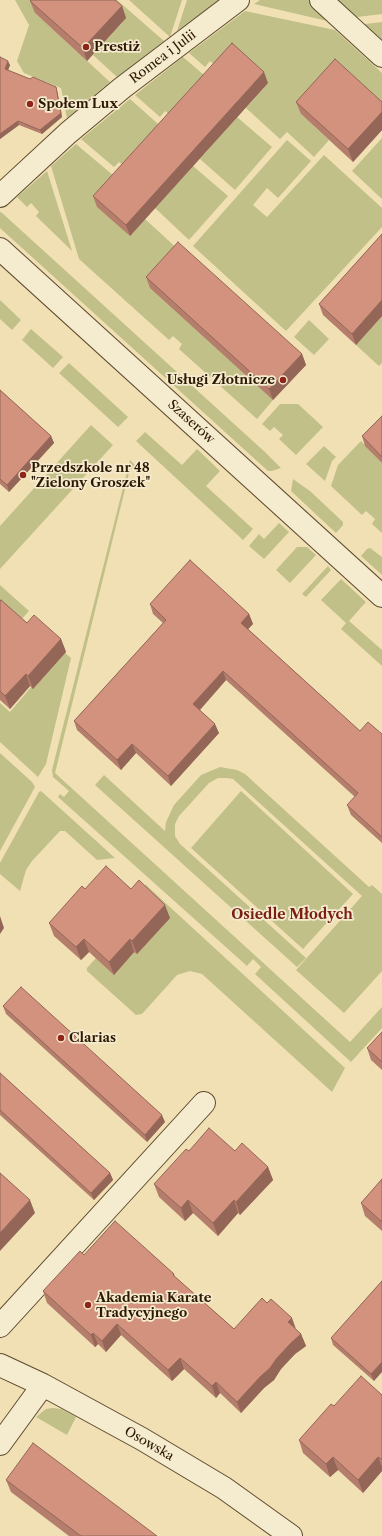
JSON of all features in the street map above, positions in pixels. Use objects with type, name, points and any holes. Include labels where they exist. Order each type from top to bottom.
[{"type":"street","name":"Romea i Julii","points":[[0,196],[68,133],[116,93],[238,0]]},
{"type":"street","points":[[321,0],[382,56]]},
{"type":"street","name":"Szaserów","points":[[0,249],[382,596]]},
{"type":"street","points":[[0,1326],[204,1103]]},
{"type":"street","name":"Osowska","points":[[0,1365],[43,1385],[142,1439],[224,1488],[292,1536]]},
{"type":"street","points":[[0,1444],[43,1385]]},
{"type":"shaded area","points":[[15,0],[47,0],[35,13],[110,82],[67,118],[61,88],[24,73],[17,61],[29,25]]},
{"type":"shaded area","points":[[114,0],[117,0],[164,41],[117,77],[93,55],[126,18]]},
{"type":"shaded area","points":[[129,0],[182,0],[170,37]]},
{"type":"shaded area","points":[[187,0],[219,0],[177,31]]},
{"type":"shaded area","points":[[260,0],[311,0],[336,23],[254,4]]},
{"type":"shaded area","points":[[329,0],[382,0],[382,14],[349,18]]},
{"type":"shaded area","points":[[245,11],[335,30],[382,73],[382,111],[301,114],[329,140],[314,157],[287,132],[280,139],[246,108],[268,83],[221,71],[210,61],[205,67],[189,53]]},
{"type":"shaded area","points":[[382,22],[382,44],[357,25]]},
{"type":"shaded area","points":[[183,57],[211,81],[175,120],[165,111],[160,117],[135,95]]},
{"type":"shaded area","points":[[130,99],[166,131],[130,171],[119,162],[114,167],[81,139]]},
{"type":"shaded area","points":[[237,117],[272,147],[235,190],[200,159]]},
{"type":"shaded area","points":[[382,138],[382,199],[352,171]]},
{"type":"shaded area","points":[[287,140],[311,161],[278,198],[267,188],[253,205],[267,217],[324,155],[382,208],[382,227],[286,331],[193,246]]},
{"type":"shaded area","points":[[76,144],[120,181],[129,236],[145,219],[182,253],[273,400],[257,419],[179,349],[182,344],[173,336],[169,340],[79,259],[51,166]]},
{"type":"shaded area","points":[[193,166],[228,196],[189,240],[155,208]]},
{"type":"shaded area","points":[[47,171],[72,251],[36,216],[39,212],[31,203],[27,207],[17,197]]},
{"type":"shaded area","points":[[0,212],[281,468],[268,471],[0,228]]},
{"type":"shaded area","points":[[0,300],[21,320],[12,330],[0,319]]},
{"type":"shaded area","points":[[382,316],[382,363],[379,366],[356,345]]},
{"type":"shaded area","points":[[309,320],[329,339],[314,355],[294,337]]},
{"type":"shaded area","points":[[31,329],[63,357],[53,368],[22,340]]},
{"type":"shaded area","points":[[69,363],[128,417],[118,427],[59,373]]},
{"type":"shaded area","points":[[280,404],[298,404],[323,427],[296,455],[279,439],[283,435],[274,427],[270,431],[262,424]]},
{"type":"shaded area","points":[[91,425],[113,445],[0,569],[0,526]]},
{"type":"shaded area","points":[[145,432],[182,465],[197,449],[220,471],[206,486],[253,529],[243,540],[136,441]]},
{"type":"shaded area","points":[[361,441],[382,463],[382,533],[372,524],[375,519],[366,511],[362,515],[331,486],[338,465]]},
{"type":"shaded area","points":[[324,446],[336,457],[332,461],[325,481],[306,464]]},
{"type":"shaded area","points":[[130,460],[137,467],[130,469],[55,773],[350,1042],[382,1007],[382,1028],[351,1062],[255,974],[261,967],[253,959],[247,966],[58,797],[60,794],[64,797],[69,791],[53,777],[52,770]]},
{"type":"shaded area","points":[[293,479],[310,491],[343,522],[343,525],[336,533],[291,491]]},
{"type":"shaded area","points":[[279,523],[289,532],[264,559],[249,546],[259,534],[264,539]]},
{"type":"shaded area","points":[[297,547],[307,547],[316,555],[290,583],[276,570]]},
{"type":"shaded area","points":[[370,548],[382,557],[382,575],[361,556],[367,549]]},
{"type":"shaded area","points":[[328,566],[331,570],[306,597],[302,594]]},
{"type":"shaded area","points":[[341,579],[366,602],[349,621],[382,650],[382,666],[341,629],[346,623],[321,600]]},
{"type":"shaded area","points":[[0,585],[29,611],[18,623],[0,619]]},
{"type":"shaded area","points":[[65,653],[71,658],[46,764],[38,777],[0,742],[0,703],[10,712],[32,686],[34,688]]},
{"type":"shaded area","points":[[0,753],[32,782],[35,787],[0,851]]},
{"type":"shaded area","points":[[220,767],[237,770],[245,774],[369,887],[372,885],[382,894],[382,971],[344,1013],[296,970],[362,896],[233,779],[218,778],[209,783],[179,816],[175,824],[175,836],[180,844],[306,958],[297,967],[95,785],[104,775],[165,831],[166,822],[174,805],[201,775]]},
{"type":"shaded area","points":[[41,791],[115,858],[97,860],[65,831],[60,831],[32,861],[26,870],[20,891],[0,874],[0,863],[39,792]]},
{"type":"shaded area","points":[[241,791],[353,894],[303,949],[191,848]]},
{"type":"shaded area","points":[[146,885],[345,1068],[332,1092],[202,974],[190,971],[177,975],[142,1014],[136,1015],[87,971],[87,968],[96,958],[115,974],[134,951],[141,886]]},
{"type":"shaded area","points":[[46,1409],[61,1409],[76,1417],[67,1435],[36,1417]]},
{"type":"building","points":[[115,0],[122,6],[83,48],[30,1]]},
{"type":"building","points":[[232,43],[264,72],[126,225],[93,196]]},
{"type":"building","name":"Społem Lux","points":[[0,57],[8,61],[5,69],[30,79],[33,77],[56,87],[61,113],[40,130],[18,121],[0,134]]},
{"type":"building","points":[[335,59],[382,102],[382,112],[348,149],[296,102]]},
{"type":"building","points":[[382,234],[382,300],[352,334],[319,304]]},
{"type":"building","points":[[178,242],[302,354],[269,389],[146,277]]},
{"type":"building","points":[[0,390],[51,436],[7,485],[0,479]]},
{"type":"building","points":[[382,416],[382,457],[362,436]]},
{"type":"building","points":[[190,560],[249,614],[241,623],[360,731],[368,722],[382,734],[382,837],[347,805],[358,793],[223,671],[193,704],[215,724],[168,776],[132,744],[117,760],[74,721],[166,620],[150,604]]},
{"type":"building","points":[[1,600],[27,623],[34,615],[61,639],[28,676],[26,674],[5,696],[0,691]]},
{"type":"building","points":[[106,866],[131,889],[139,880],[165,905],[132,941],[130,939],[109,962],[84,939],[76,947],[49,923],[82,886],[85,889]]},
{"type":"building","points":[[21,987],[162,1115],[145,1135],[3,1006]]},
{"type":"building","points":[[382,1032],[382,1062],[367,1048]]},
{"type":"building","points":[[0,1073],[110,1173],[91,1193],[0,1110]]},
{"type":"building","points":[[209,1128],[235,1151],[242,1143],[268,1167],[236,1202],[234,1200],[213,1223],[188,1200],[181,1208],[154,1184],[186,1149],[189,1151]]},
{"type":"building","points":[[0,1173],[30,1200],[0,1233]]},
{"type":"building","points":[[382,1179],[382,1222],[361,1203]]},
{"type":"building","points":[[115,1221],[234,1329],[262,1298],[267,1303],[271,1299],[292,1318],[288,1322],[301,1334],[237,1402],[216,1382],[212,1386],[180,1358],[168,1370],[117,1324],[102,1341],[93,1333],[91,1335],[43,1291],[80,1251],[84,1255]]},
{"type":"building","points":[[382,1281],[382,1362],[371,1374],[331,1338]]},
{"type":"building","points":[[361,1376],[382,1395],[382,1458],[381,1459],[378,1457],[358,1480],[333,1457],[326,1464],[299,1440],[331,1404],[334,1406]]},
{"type":"building","points":[[33,1443],[157,1536],[81,1536],[6,1480]]},
{"type":"place","name":"Prestiż","points":[[86,47]]},
{"type":"place","name":"Społem Lux","points":[[30,104]]},
{"type":"place","name":"Usługi Złotnicze","points":[[283,380]]},
{"type":"place","name":"Przedszkole nr 48 \"Zielony Groszek\"","points":[[23,475]]},
{"type":"place","name":"Clarias","points":[[61,1038]]},
{"type":"place","name":"Akademia Karate Tradycyjnego","points":[[88,1305]]},
{"type":"district","name":"Osiedle Młodych","points":[[292,915]]}]
